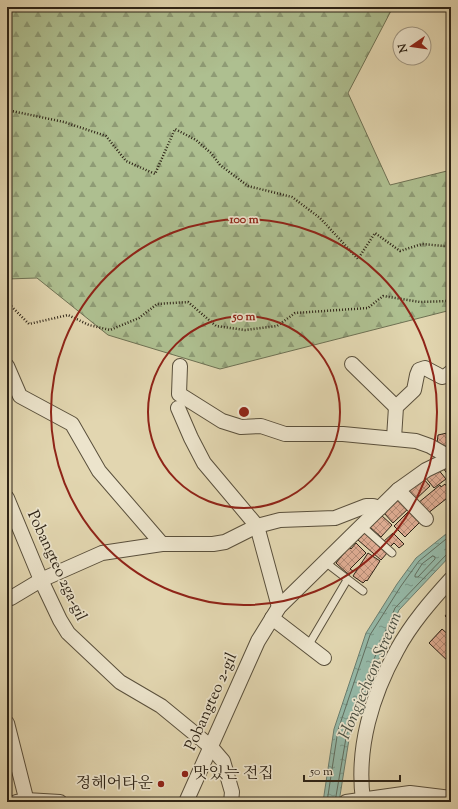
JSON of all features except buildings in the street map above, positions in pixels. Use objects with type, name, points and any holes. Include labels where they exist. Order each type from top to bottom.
[{"type":"street","points":[[352,364],[396,407]]},
{"type":"street","points":[[7,366],[20,396],[72,424],[99,471],[162,544]]},
{"type":"street","points":[[180,366],[179,394],[222,421],[241,427],[261,426],[285,434],[342,434],[416,441],[430,446],[451,458]]},
{"type":"street","points":[[394,438],[396,407],[414,390],[416,375],[421,369],[425,368],[442,377],[451,372]]},
{"type":"street","points":[[178,408],[204,463],[258,526],[275,613],[308,646],[324,658]]},
{"type":"street","name":"Pobangteo 2-gil","points":[[186,802],[240,678],[258,641],[275,613],[398,490],[426,470],[451,458]]},
{"type":"street","points":[[398,490],[426,519]]},
{"type":"street","name":"Pobangteo 2ga-gil","points":[[7,498],[41,580],[60,620],[68,633],[120,682],[161,706],[211,747],[223,761],[232,792],[231,802]]},
{"type":"street","points":[[7,596],[10,598],[41,580],[102,553],[162,544],[213,544],[225,542],[258,526],[280,520],[335,518],[366,506],[380,508]]},
{"type":"street","points":[[353,801],[361,786],[361,755],[368,724],[379,688],[398,649],[411,628],[451,580]]},
{"type":"street","points":[[7,723],[23,801],[60,802]]},
{"type":"street","points":[[353,801],[410,798],[451,798]]},
{"type":"lane","points":[[362,526],[392,554]]},
{"type":"lane","points":[[325,562],[363,590]]},
{"type":"lane","points":[[308,646],[348,580]]},
{"type":"path","points":[[7,110],[64,122],[106,136],[126,161],[155,174],[175,129],[196,140],[211,153],[220,164],[248,186],[292,197],[320,218],[358,259],[375,233],[400,251],[422,244],[451,246]]},
{"type":"path","points":[[7,302],[29,324],[68,315],[89,325],[110,330],[139,318],[157,304],[188,302],[216,326],[244,330],[277,326],[295,313],[368,308],[383,296],[420,302],[451,300]]},
{"type":"green space","points":[[7,7],[393,7],[348,93],[390,185],[451,170],[451,310],[220,369],[108,335],[37,278],[7,279]]},
{"type":"water","name":"Hongjecheon Stream","points":[[451,530],[451,555],[399,610],[350,733],[339,802],[323,802],[334,729],[366,633],[397,584],[416,558]]},
{"type":"place","name":"맛있는 전집","points":[[185,774]]},
{"type":"place","name":"정헤어타운","points":[[161,784]]}]
